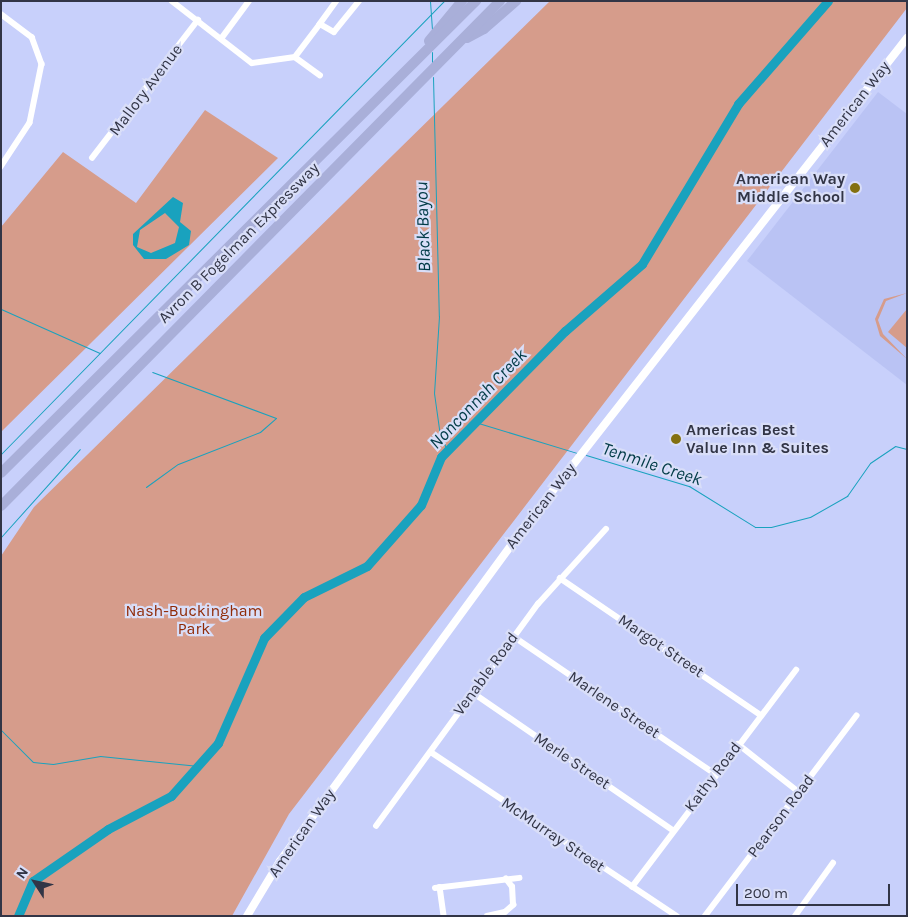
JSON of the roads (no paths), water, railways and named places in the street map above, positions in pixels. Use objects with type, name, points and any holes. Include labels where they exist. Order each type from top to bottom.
[{"type":"highway","points":[[452,19],[462,1]]},
{"type":"highway","points":[[452,19],[476,1]]},
{"type":"highway","name":"Avron B Fogelman Expressway","points":[[1,506],[500,1]]},
{"type":"highway","points":[[458,44],[484,30],[516,1]]},
{"type":"highway","name":"Avron B Fogelman Expressway","points":[[1,473],[417,59],[452,19]]},
{"type":"main road","name":"American Way","points":[[247,916],[321,806],[572,467],[907,38]]},
{"type":"street","points":[[172,1],[256,64],[295,57],[337,1]]},
{"type":"street","points":[[221,39],[248,1]]},
{"type":"street","points":[[320,24],[331,31],[339,30],[359,1]]},
{"type":"street","points":[[1,14],[32,37],[42,64],[30,123],[1,167]]},
{"type":"street","name":"Mallory Avenue","points":[[92,158],[198,20]]},
{"type":"street","points":[[295,57],[320,75]]},
{"type":"street","name":"Venable Road","points":[[376,826],[513,636],[560,578],[606,529]]},
{"type":"street","name":"Margot Street","points":[[560,578],[761,715]]},
{"type":"street","name":"Marlene Street","points":[[513,636],[715,774]]},
{"type":"street","name":"Kathy Road","points":[[632,887],[715,774],[796,670]]},
{"type":"street","name":"Merle Street","points":[[472,692],[673,830]]},
{"type":"street","name":"Pearson Road","points":[[705,916],[856,716]]},
{"type":"street","points":[[738,744],[799,792]]},
{"type":"street","name":"McMurray Street","points":[[431,752],[677,916]]},
{"type":"street","points":[[795,916],[833,863]]},
{"type":"street","points":[[444,916],[438,887],[519,878]]},
{"type":"street","points":[[487,916],[505,912],[513,905],[512,887],[506,879]]},
{"type":"waterway","name":"Black Bayou","points":[[430,1],[432,30]]},
{"type":"waterway","points":[[1,454],[444,1]]},
{"type":"waterway","name":"Nonconnah Creek","points":[[18,916],[33,881],[108,829],[171,796],[218,743],[264,638],[304,597],[367,566],[421,505],[441,457],[565,331],[642,264],[738,104],[828,1]]},
{"type":"waterway","name":"Black Bayou","points":[[432,52],[432,63]]},
{"type":"waterway","name":"Black Bayou","points":[[433,77],[439,316],[434,393],[439,430],[447,451]]},
{"type":"waterway","points":[[1,309],[100,353]]},
{"type":"waterway","points":[[146,487],[178,464],[260,432],[276,418],[152,372]]},
{"type":"waterway","name":"Tenmile Creek","points":[[475,422],[577,453]]},
{"type":"waterway","name":"Tenmile Creek","points":[[586,455],[689,486],[755,527],[771,527],[810,517],[847,496],[870,463],[895,446],[907,449]]},
{"type":"waterway","points":[[1,537],[80,449]]},
{"type":"waterway","points":[[1,730],[33,762],[53,764],[100,756],[198,766]]},
{"type":"place","name":"American Way Middle School","points":[[855,188]]},
{"type":"place","name":"Americas Best Value Inn & Suites","points":[[676,439]]},
{"type":"park label","name":"Nash-Buckingham Park","points":[[194,620]]}]
